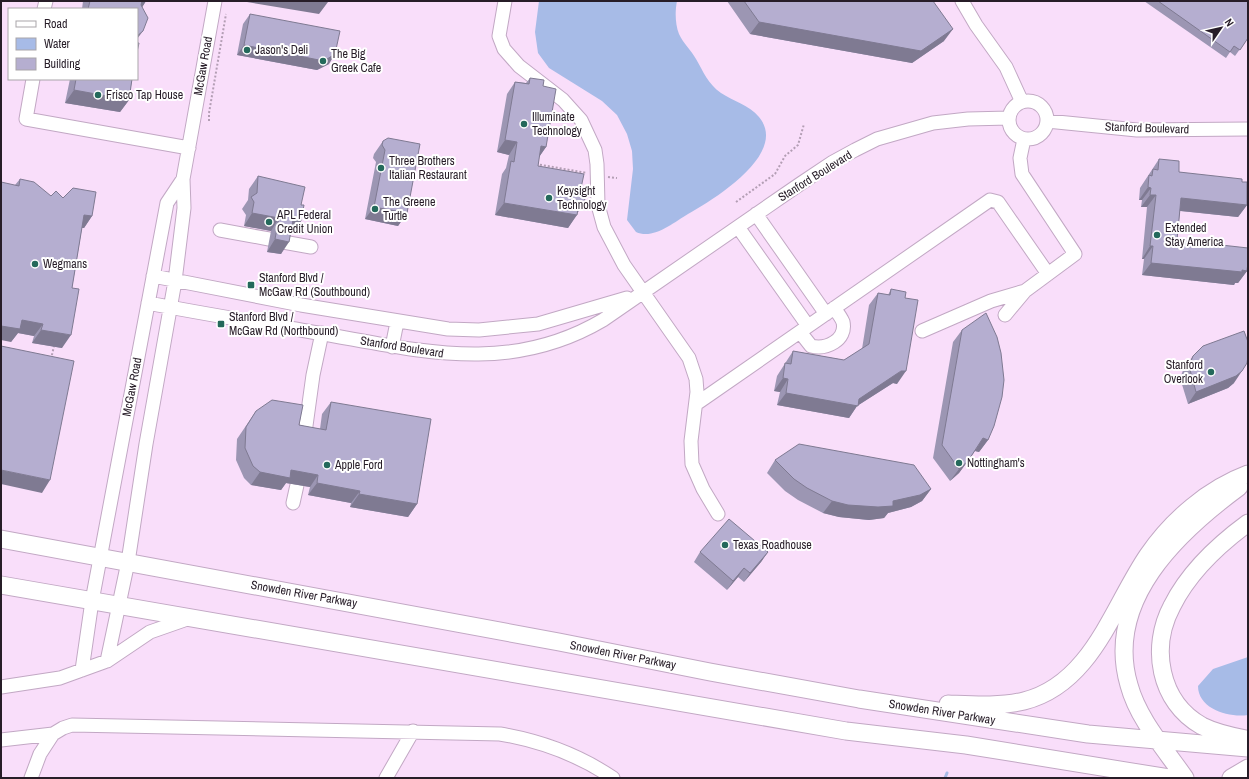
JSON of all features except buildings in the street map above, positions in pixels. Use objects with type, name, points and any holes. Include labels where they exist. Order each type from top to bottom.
[{"type":"main road","points":[[859,699],[981,705],[1005,704],[1025,700],[1044,692],[1075,671],[1088,656],[1099,640],[1137,571],[1149,553],[1166,533],[1207,495],[1227,482],[1248,474]]},
{"type":"main road","points":[[1185,778],[1138,708],[1129,686],[1125,667],[1124,643],[1127,624],[1135,600],[1147,577],[1174,542],[1215,505],[1248,480]]},
{"type":"main road","points":[[1248,523],[1213,551],[1184,587],[1172,605],[1165,622],[1159,654],[1165,684],[1173,698],[1188,716],[1213,731],[1248,740]]},
{"type":"main road","name":"Snowden River Parkway","points":[[1,538],[859,699],[1088,734],[1160,742],[1248,748]]},
{"type":"main road","points":[[1,549],[50,547]]},
{"type":"main road","points":[[1,585],[846,731],[964,756],[1098,778]]},
{"type":"main road","points":[[846,731],[966,745],[1169,778]]},
{"type":"main road","points":[[1231,778],[1248,768]]},
{"type":"street","name":"McGaw Road","points":[[107,662],[128,562],[146,444],[175,281],[184,208],[183,179],[215,1]]},
{"type":"street","points":[[505,1],[499,36],[501,42],[508,55],[519,66],[563,100],[584,124],[591,139],[597,164],[599,215],[604,227],[624,265],[689,358],[696,379],[696,404],[691,441],[692,464],[703,490],[718,514]]},
{"type":"street","points":[[962,1],[976,25],[1006,67],[1022,102]]},
{"type":"street","points":[[33,80],[26,120],[189,148]]},
{"type":"street","points":[[1022,102],[1032,102],[1038,104],[1045,113],[1047,121],[1044,130],[1039,136],[1031,139],[1024,139],[1016,135],[1012,130],[1009,118],[1013,109],[1022,102]]},
{"type":"street","name":"Stanford Boulevard","points":[[148,303],[392,346],[446,354],[480,355],[512,352],[542,346],[581,333],[644,292],[738,226],[834,162],[877,139],[933,124],[968,119],[1009,118]]},
{"type":"street","name":"Stanford Boulevard","points":[[1047,121],[1137,130],[1248,129]]},
{"type":"street","points":[[1005,315],[1025,291],[1075,254],[1022,174],[1020,158],[1024,139]]},
{"type":"street","name":"McGaw Road","points":[[82,670],[100,557],[167,203],[183,179]]},
{"type":"street","points":[[696,404],[990,200],[998,202],[1048,274]]},
{"type":"street","points":[[738,226],[804,329],[811,346],[826,347],[838,340],[843,328],[841,318],[830,311],[756,214]]},
{"type":"street","points":[[220,230],[269,239]]},
{"type":"street","points":[[283,242],[311,246]]},
{"type":"street","name":"Stanford Boulevard","points":[[153,276],[397,322],[448,329],[479,330],[538,324],[598,308],[644,292]]},
{"type":"street","points":[[922,331],[991,301],[1025,291]]},
{"type":"street","points":[[392,346],[397,322]]},
{"type":"street","points":[[304,440],[322,333]]},
{"type":"street","points":[[293,504],[297,485]]},
{"type":"street","points":[[1,687],[60,678],[107,662],[150,632],[192,618]]},
{"type":"street","points":[[1,740],[53,734],[72,725],[500,734],[523,738],[552,746],[581,759],[613,778]]},
{"type":"street","points":[[386,778],[413,731]]},
{"type":"street","points":[[31,778],[40,754],[53,734]]},
{"type":"path","points":[[210,121],[209,113],[226,14]]},
{"type":"path","points":[[736,202],[775,174],[785,156],[798,145],[804,124]]},
{"type":"path","points":[[532,163],[592,174]]},
{"type":"path","points":[[605,176],[617,178]]},
{"type":"path","points":[[50,362],[54,346]]},
{"type":"water","points":[[539,1],[677,1],[676,18],[679,34],[709,81],[721,93],[746,106],[759,117],[766,131],[764,145],[757,160],[745,173],[715,198],[669,226],[649,234],[636,232],[627,220],[633,169],[632,151],[627,134],[617,115],[602,101],[549,68],[538,53],[535,32]]},
{"type":"water","points":[[1248,657],[1248,715],[1240,716],[1224,713],[1209,706],[1203,701],[1199,694],[1198,686],[1213,669]]},
{"type":"waterway","points":[[945,778],[947,773]]},
{"type":"place","name":"Jason's Deli","points":[[247,50]]},
{"type":"place","name":"The Big Greek Cafe","points":[[323,61]]},
{"type":"place","name":"Frisco Tap House","points":[[98,95]]},
{"type":"place","name":"Illuminate Technology","points":[[524,124]]},
{"type":"place","name":"Three Brothers Italian Restaurant","points":[[381,168]]},
{"type":"place","name":"Keysight Technology","points":[[549,198]]},
{"type":"place","name":"The Greene Turtle","points":[[375,209]]},
{"type":"place","name":"APL Federal Credit Union","points":[[269,222]]},
{"type":"place","name":"Extended Stay America","points":[[1157,235]]},
{"type":"place","name":"Wegmans","points":[[35,264]]},
{"type":"place","name":"Stanford Blvd / McGaw Rd (Southbound)","points":[[251,285]]},
{"type":"place","name":"Stanford Blvd / McGaw Rd (Northbound)","points":[[221,324]]},
{"type":"place","name":"Stanford Overlook","points":[[1211,372]]},
{"type":"place","name":"Nottingham's","points":[[959,463]]},
{"type":"place","name":"Apple Ford","points":[[327,465]]},
{"type":"place","name":"Texas Roadhouse","points":[[725,545]]}]
